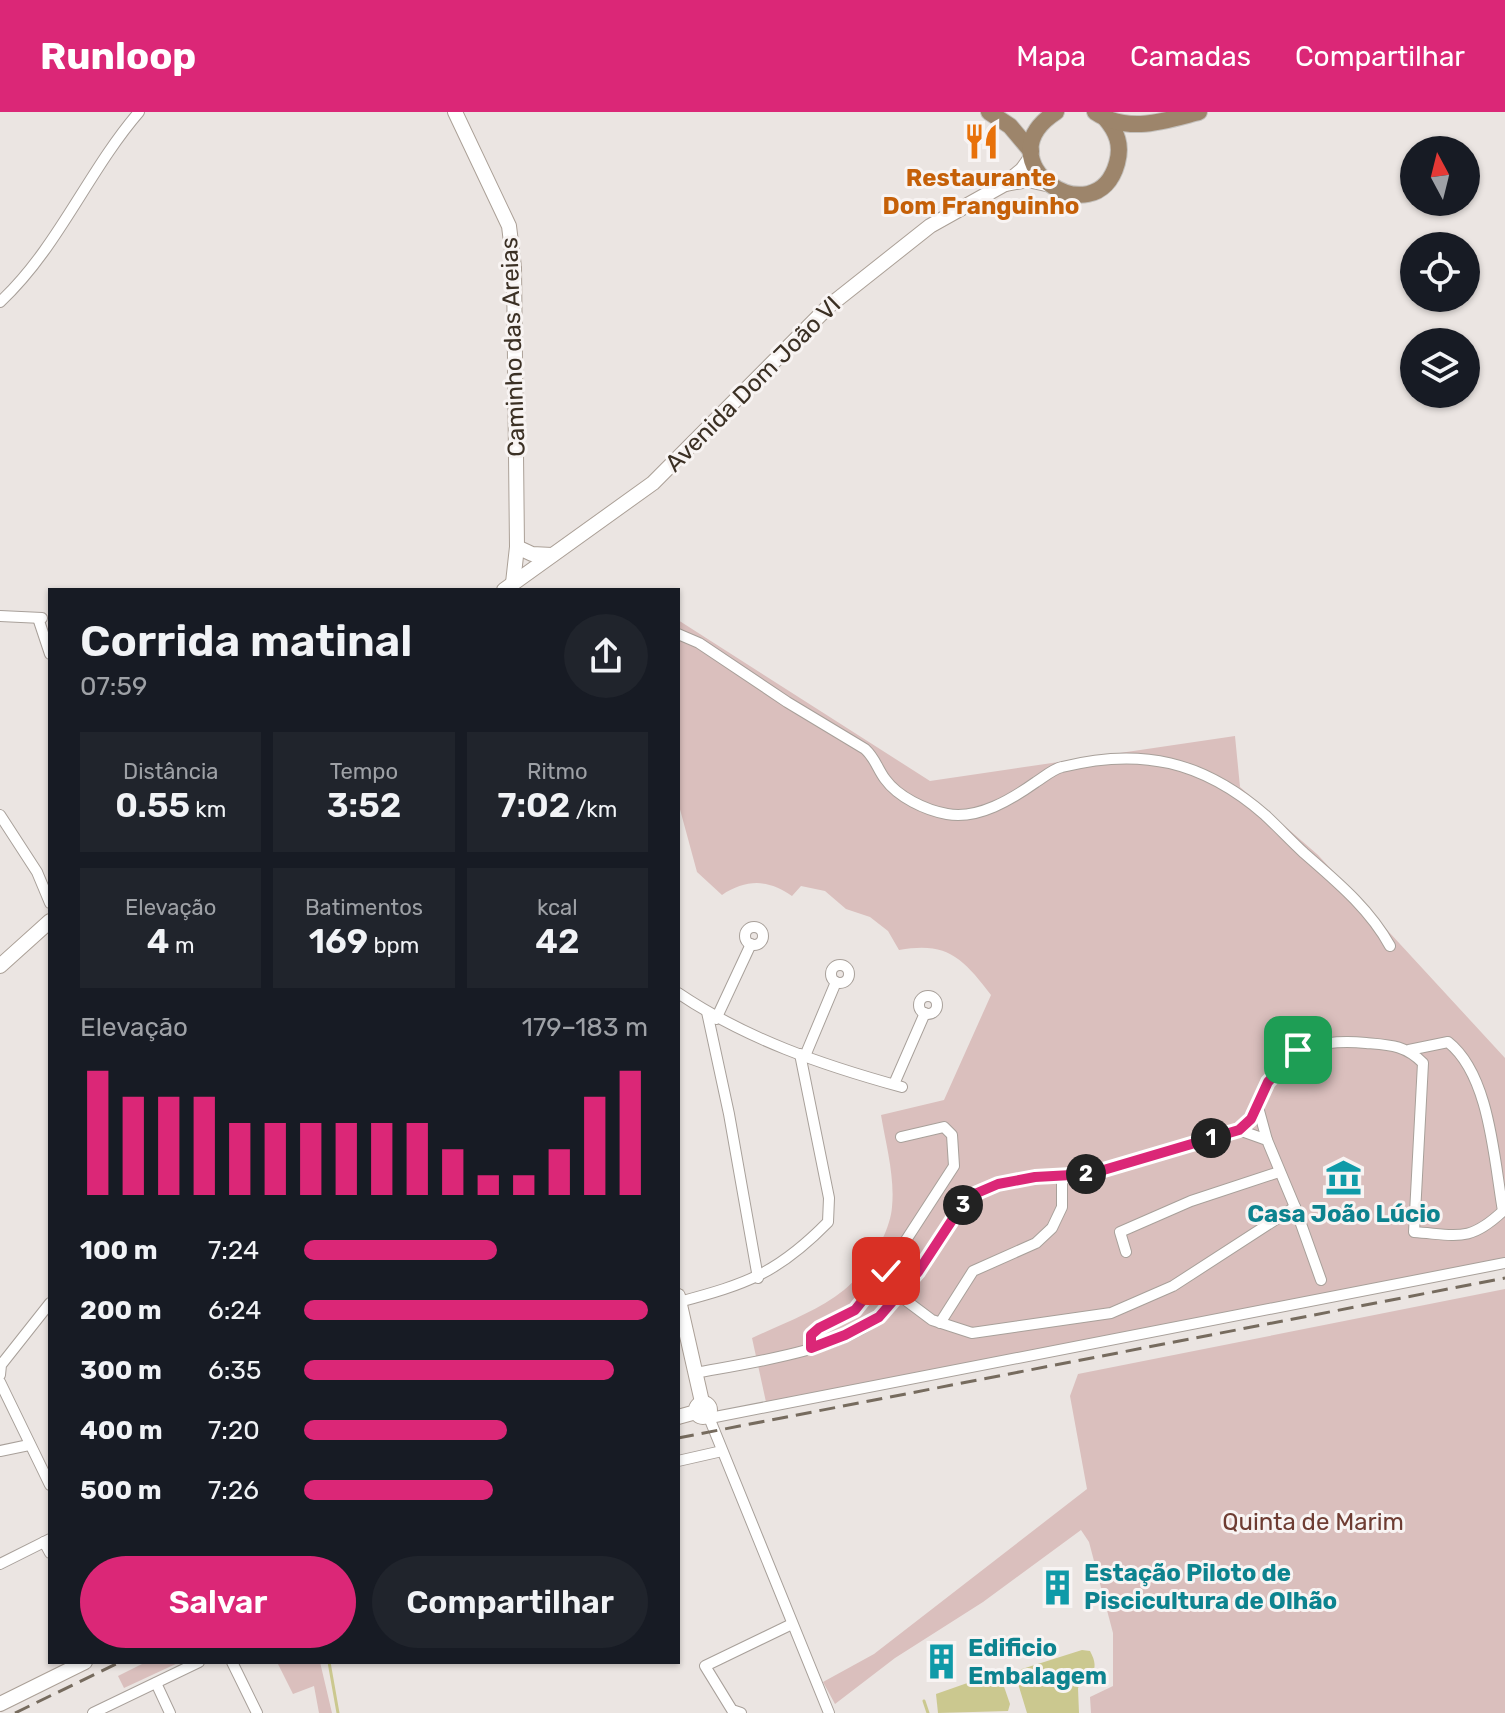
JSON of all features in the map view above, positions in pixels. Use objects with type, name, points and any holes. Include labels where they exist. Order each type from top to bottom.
[{"type":"main road","name":"Caminho das Areias","points":[[455,112],[509,226],[514,267],[520,552],[517,582]]},
{"type":"main road","points":[[989,112],[1010,126],[1032,154],[1039,176],[1046,184],[1071,195],[1097,189],[1108,181],[1115,169],[1119,156],[1118,138],[1100,115]]},
{"type":"main road","points":[[1100,115],[1120,124],[1158,122],[1199,112]]},
{"type":"main road","points":[[1010,126],[1047,117]]},
{"type":"main road","points":[[1032,154],[1033,138],[1047,117]]},
{"type":"main road","points":[[1119,156],[1140,134],[1158,122]]},
{"type":"main road","name":"Avenida Dom João VI","points":[[517,582],[653,483],[829,306],[930,226],[1005,184],[1022,170],[1032,154]]},
{"type":"main road","name":"Avenida Dom João VI","points":[[1005,184],[1028,180],[1046,184]]},
{"type":"main road","points":[[520,552],[552,555]]},
{"type":"main road","points":[[0,966],[48,923]]},
{"type":"main road","points":[[680,1304],[704,1412],[680,1417]]},
{"type":"main road","points":[[0,1704],[81,1664]]},
{"type":"street","points":[[0,302],[19,284],[43,252],[139,112]]},
{"type":"street","points":[[0,616],[40,618],[48,647]]},
{"type":"street","points":[[680,635],[699,643],[865,749],[874,757],[884,778],[898,792],[920,805],[949,815],[985,810],[1015,796],[1059,767],[1123,758],[1170,761],[1198,771],[1264,814],[1356,900],[1379,927],[1390,946]]},
{"type":"street","points":[[0,815],[37,872],[48,898]]},
{"type":"street","points":[[37,872],[48,882]]},
{"type":"street","points":[[751,944],[711,1016],[758,1278]]},
{"type":"street","points":[[680,1299],[758,1278],[799,1252],[828,1222],[829,1198],[803,1055],[836,982]]},
{"type":"street","points":[[680,994],[733,1027],[851,1073],[898,1086],[925,1013]]},
{"type":"street","points":[[714,1044],[723,1029],[733,1027]]},
{"type":"street","points":[[695,1373],[811,1348],[845,1335],[879,1317],[900,1296],[962,1205],[977,1193],[998,1184],[1035,1177],[1090,1174],[1239,1130],[1251,1119],[1268,1082],[1298,1050],[1341,1040],[1401,1046],[1423,1063],[1414,1232],[1470,1235],[1503,1211],[1480,1086],[1461,1052],[1448,1042],[1409,1050]]},
{"type":"street","points":[[1258,1107],[1267,1140],[1321,1280]]},
{"type":"street","points":[[811,1348],[811,1335],[855,1310],[878,1281],[954,1166],[952,1135],[944,1127],[901,1137]]},
{"type":"street","points":[[1239,1130],[1267,1140]]},
{"type":"street","points":[[1126,1252],[1120,1232],[1191,1201],[1279,1172]]},
{"type":"street","points":[[940,1323],[973,1271],[1036,1243],[1052,1228],[1062,1207],[1062,1177]]},
{"type":"street","points":[[900,1296],[932,1320],[972,1333],[1111,1313],[1173,1286],[1295,1207]]},
{"type":"street","points":[[829,1713],[704,1412],[1505,1263]]},
{"type":"street","points":[[0,1375],[1,1365],[48,1306]]},
{"type":"street","points":[[0,1382],[48,1481]]},
{"type":"street","points":[[0,1451],[29,1445]]},
{"type":"street","points":[[680,1461],[722,1451]]},
{"type":"street","points":[[0,1564],[47,1541]]},
{"type":"street","points":[[741,1713],[732,1710],[705,1666],[792,1624]]},
{"type":"street","points":[[93,1713],[195,1664]]},
{"type":"street","points":[[233,1664],[257,1713]]},
{"type":"street","points":[[156,1683],[170,1713]]},
{"type":"green space","points":[[680,621],[930,781],[1235,736],[1240,787],[1318,855],[1505,1058],[1505,1268],[766,1402],[752,1338],[834,1298],[868,1263],[887,1229],[893,1196],[881,1115],[944,1100],[991,995],[972,971],[952,955],[930,948],[899,950],[888,931],[870,917],[846,909],[825,891],[801,886],[792,896],[775,886],[757,883],[740,886],[722,895],[697,872],[680,809]]},
{"type":"green space","name":"Quinta de Marim","points":[[1505,1289],[1505,1713],[1091,1713],[1090,1697],[1113,1686],[1113,1633],[1089,1542],[1081,1530],[983,1602],[895,1658],[835,1704],[823,1682],[874,1654],[1087,1489],[1070,1396],[1078,1374]]},
{"type":"green space","points":[[142,1664],[176,1664],[124,1688],[118,1676]]},
{"type":"green space","points":[[278,1664],[320,1664],[332,1713],[319,1713],[314,1686],[293,1694]]},
{"type":"shaded area","points":[[1082,1650],[1090,1651],[1095,1664],[1092,1673],[1078,1688],[1079,1713],[1027,1713],[1016,1677],[1022,1669]]},
{"type":"shaded area","points":[[993,1674],[1000,1675],[1010,1704],[1008,1711],[938,1713],[936,1694]]},
{"type":"waterway","points":[[329,1664],[338,1713]]},
{"type":"waterway","points":[[924,1701],[928,1713]]},
{"type":"railway","points":[[680,1438],[1505,1278]]},
{"type":"railway","points":[[15,1713],[116,1664]]},
{"type":"place","name":"Restaurante Dom Franguinho","points":[[981,141]]},
{"type":"place","name":"Casa João Lúcio","points":[[1344,1177]]},
{"type":"place","name":"Estação Piloto de Piscicultura de Olhão","points":[[1058,1587]]},
{"type":"place","name":"Edificio Embalagem","points":[[942,1662]]},
{"type":"route","points":[[886,1271],[855,1310],[811,1335],[811,1348],[879,1317],[918,1272],[962,1205],[977,1193],[998,1184],[1035,1177],[1090,1174],[1239,1130],[1251,1119],[1268,1082],[1298,1050]]}]
